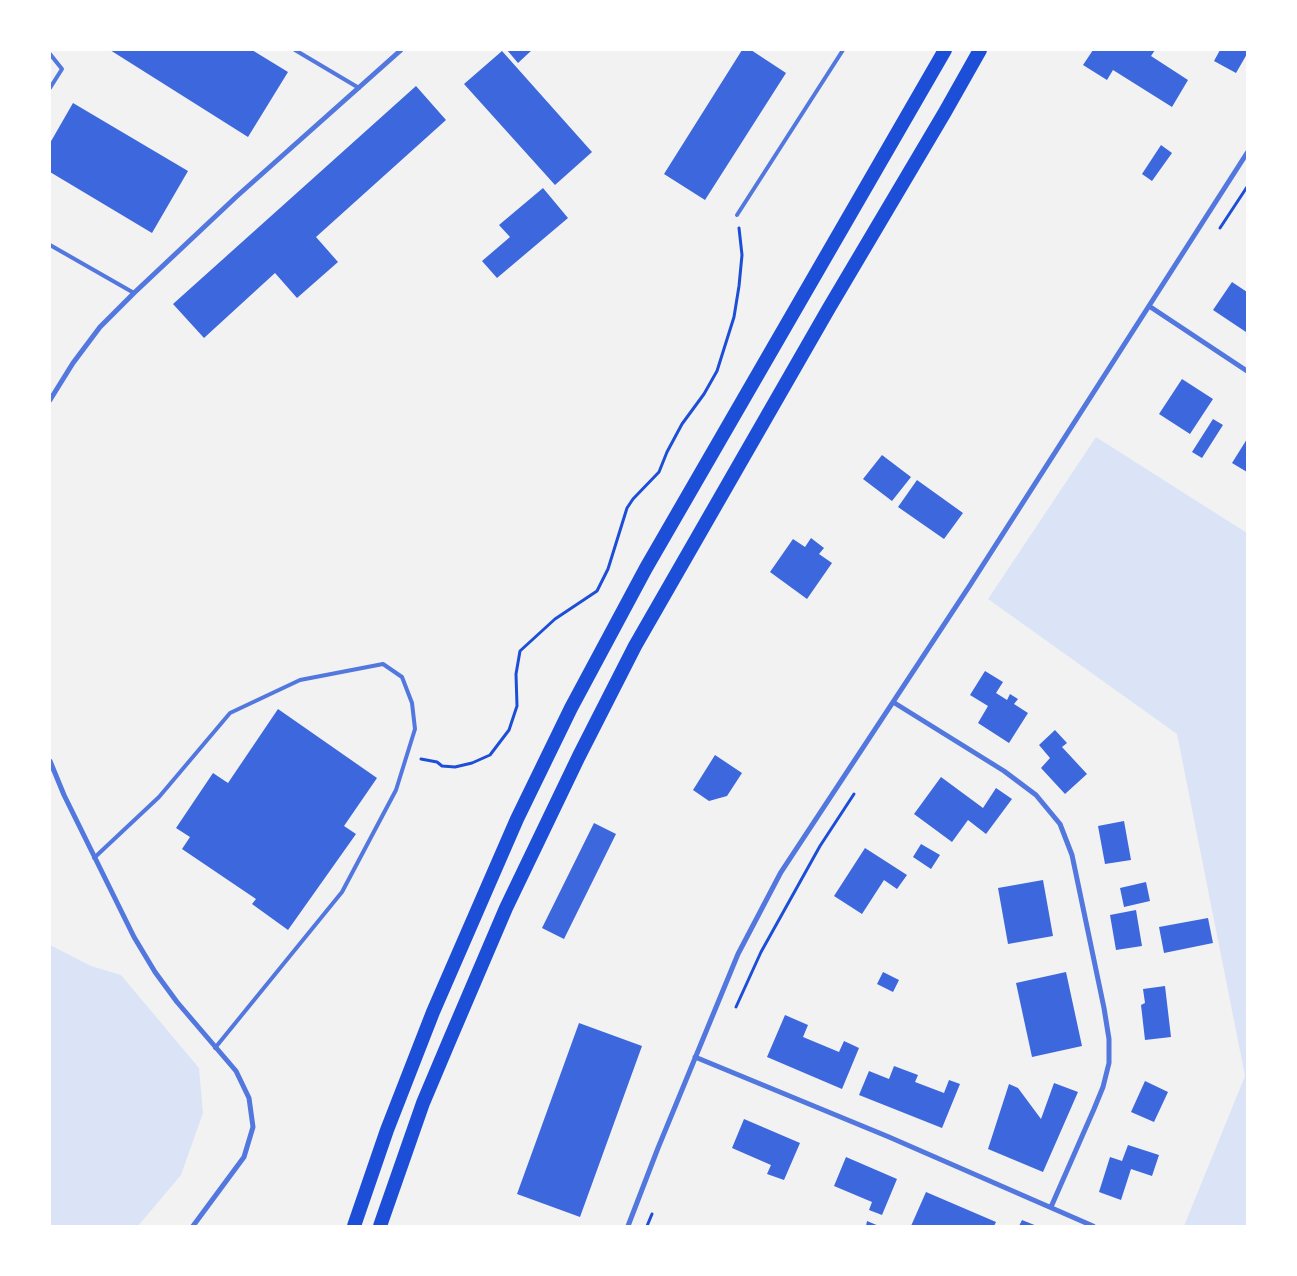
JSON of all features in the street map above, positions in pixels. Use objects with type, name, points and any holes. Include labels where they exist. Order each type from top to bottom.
[{"type":"highway","points":[[354,1226],[387,1130],[433,1012],[517,819],[571,708],[646,568],[945,50]]},
{"type":"highway","points":[[380,1226],[423,1104],[450,1039],[506,908],[588,739],[645,629],[980,50]]},
{"type":"street","points":[[50,400],[73,363],[100,327],[134,293],[236,197],[401,50]]},
{"type":"street","points":[[628,1226],[738,954],[781,872],[893,702],[1247,153]]},
{"type":"street","points":[[1149,306],[1247,371]]},
{"type":"street","points":[[893,702],[1004,771],[1036,794],[1060,824],[1072,855],[1105,1016],[1109,1039],[1109,1063],[1094,1110],[1051,1207]]},
{"type":"street","points":[[50,761],[94,858],[134,937],[155,972],[177,1002],[236,1072],[249,1098],[253,1128],[246,1150],[239,1164],[193,1226]]},
{"type":"street","points":[[695,1057],[890,1137],[1093,1226]]},
{"type":"lane","points":[[295,50],[359,88]]},
{"type":"lane","points":[[737,215],[842,50]]},
{"type":"lane","points":[[50,54],[62,69],[50,88]]},
{"type":"lane","points":[[50,245],[134,293]]},
{"type":"lane","points":[[94,858],[159,797],[230,713],[300,680],[383,664],[402,677],[412,703],[415,729],[396,790],[342,892],[216,1048]]},
{"type":"path","points":[[1215,236],[1247,187]]},
{"type":"path","points":[[407,756],[437,762],[442,766],[455,767],[472,763],[490,755],[509,730],[517,706],[516,674],[520,651],[555,619],[597,591],[608,569],[627,508],[659,472],[682,424],[704,394],[719,364],[734,317],[739,286],[742,255],[737,215]]},
{"type":"path","points":[[734,1010],[761,952],[820,846],[856,791]]},
{"type":"path","points":[[648,1226],[654,1208]]},
{"type":"shaded area","points":[[1096,437],[1247,533],[1247,1226],[1184,1226],[1245,1076],[1177,734],[988,599]]},
{"type":"shaded area","points":[[50,945],[91,966],[121,975],[199,1068],[203,1113],[181,1175],[138,1226],[50,1226]]},
{"type":"building","points":[[110,50],[252,50],[288,72],[248,137]]},
{"type":"building","points":[[507,50],[532,50],[518,63]]},
{"type":"building","points":[[742,50],[751,50],[786,73],[705,200],[664,174]]},
{"type":"building","points":[[1093,50],[1155,50],[1151,56],[1188,80],[1172,107],[1113,70],[1107,80],[1083,65]]},
{"type":"building","points":[[1220,50],[1247,50],[1247,54],[1236,73],[1214,61]]},
{"type":"building","points":[[502,51],[592,152],[555,185],[464,84]]},
{"type":"building","points":[[416,86],[446,120],[316,237],[338,262],[297,298],[275,273],[204,338],[173,304]]},
{"type":"building","points":[[73,103],[188,171],[152,233],[50,172],[50,143]]},
{"type":"building","points":[[1161,145],[1172,153],[1152,181],[1142,174]]},
{"type":"building","points":[[543,188],[568,218],[497,278],[482,261],[510,237],[499,225]]},
{"type":"building","points":[[1232,282],[1247,292],[1246,332],[1213,310]]},
{"type":"building","points":[[1182,379],[1213,399],[1190,434],[1159,414]]},
{"type":"building","points":[[1213,419],[1223,425],[1202,458],[1192,452]]},
{"type":"building","points":[[1247,439],[1247,472],[1232,463]]},
{"type":"building","points":[[882,455],[911,477],[892,501],[863,479]]},
{"type":"building","points":[[917,480],[963,513],[944,539],[898,507]]},
{"type":"building","points":[[811,538],[824,548],[819,554],[832,563],[807,599],[770,572],[793,539],[805,547]]},
{"type":"building","points":[[985,671],[1003,682],[996,693],[1007,700],[1010,694],[1018,699],[1014,704],[1028,713],[1009,743],[978,723],[988,706],[970,695]]},
{"type":"building","points":[[278,709],[377,778],[344,826],[356,834],[288,930],[252,904],[256,899],[182,849],[190,837],[176,828],[213,773],[228,783]]},
{"type":"building","points":[[1055,730],[1067,743],[1062,747],[1087,774],[1065,794],[1041,768],[1050,758],[1039,745]]},
{"type":"building","points":[[715,755],[742,773],[727,796],[709,801],[693,790]]},
{"type":"building","points":[[941,777],[983,808],[996,788],[1012,799],[986,834],[968,820],[952,842],[914,814]]},
{"type":"building","points":[[1124,821],[1131,860],[1105,864],[1098,826]]},
{"type":"building","points":[[594,823],[616,834],[564,939],[542,928]]},
{"type":"building","points":[[921,844],[940,855],[931,869],[913,857]]},
{"type":"building","points":[[865,848],[907,875],[897,889],[884,880],[862,914],[834,896]]},
{"type":"building","points":[[1043,880],[1053,936],[1008,944],[998,888]]},
{"type":"building","points":[[1146,882],[1150,901],[1124,907],[1120,888]]},
{"type":"building","points":[[1136,910],[1142,946],[1116,950],[1110,915]]},
{"type":"building","points":[[1208,918],[1213,943],[1164,953],[1159,927]]},
{"type":"building","points":[[883,972],[899,980],[893,992],[877,984]]},
{"type":"building","points":[[1066,972],[1082,1046],[1032,1057],[1016,983]]},
{"type":"building","points":[[1165,986],[1171,1037],[1145,1040],[1141,1005],[1145,1003],[1143,989]]},
{"type":"building","points":[[785,1015],[808,1025],[803,1037],[839,1052],[844,1041],[859,1048],[842,1089],[767,1057]]},
{"type":"building","points":[[579,1023],[642,1046],[580,1217],[517,1194]]},
{"type":"building","points":[[894,1066],[918,1075],[915,1082],[944,1093],[949,1080],[960,1084],[942,1128],[859,1095],[869,1071],[889,1079]]},
{"type":"building","points":[[1145,1081],[1168,1092],[1154,1122],[1131,1112]]},
{"type":"building","points":[[1054,1083],[1078,1092],[1043,1172],[988,1149],[1009,1084],[1018,1088],[1041,1119]]},
{"type":"building","points":[[744,1119],[800,1143],[784,1180],[767,1174],[771,1165],[732,1148]]},
{"type":"building","points":[[1128,1145],[1159,1155],[1152,1176],[1131,1169],[1121,1200],[1099,1192],[1110,1157],[1122,1161]]},
{"type":"building","points":[[846,1157],[897,1179],[882,1215],[869,1210],[872,1202],[834,1186]]},
{"type":"building","points":[[926,1192],[996,1222],[994,1226],[911,1226]]},
{"type":"building","points":[[1022,1220],[1037,1226],[1019,1226]]},
{"type":"building","points":[[867,1221],[879,1226],[866,1226]]}]
